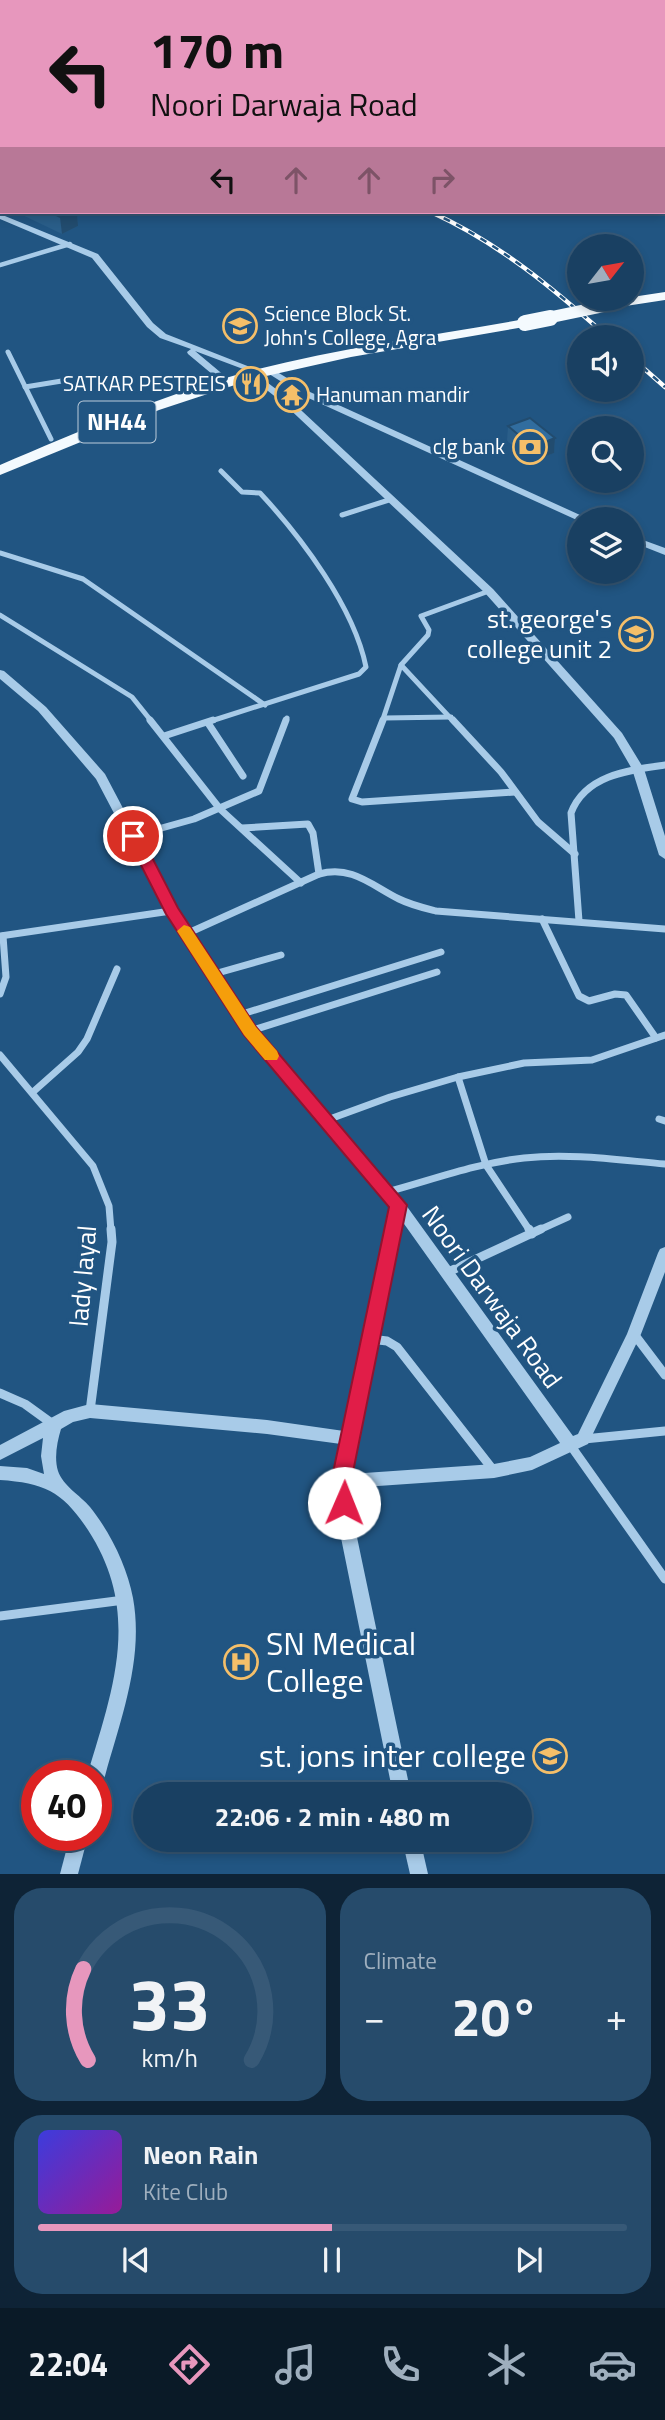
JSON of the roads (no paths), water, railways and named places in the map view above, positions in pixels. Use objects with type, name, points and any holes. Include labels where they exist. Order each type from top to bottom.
[{"type":"highway","points":[[644,293],[665,290]]},
{"type":"highway","name":"NH44","points":[[644,298],[665,296]]},
{"type":"highway","name":"NH44","points":[[249,371],[268,370],[567,311]]},
{"type":"highway","name":"NH44","points":[[0,461],[51,439],[223,379],[332,348],[522,320]]},
{"type":"highway","name":"NH44","points":[[0,470],[223,379]]},
{"type":"street","points":[[0,216],[95,256],[150,326],[163,336],[249,371],[489,591],[618,736],[638,769],[665,855]]},
{"type":"street","points":[[0,265],[70,244]]},
{"type":"street","points":[[179,344],[223,379]]},
{"type":"street","points":[[8,352],[51,439]]},
{"type":"street","points":[[268,370],[392,434],[567,512]]},
{"type":"street","points":[[24,387],[74,379]]},
{"type":"street","points":[[275,392],[291,384]]},
{"type":"street","points":[[164,736],[359,674],[366,667],[354,631],[328,579],[302,542],[260,493],[240,491],[221,471]]},
{"type":"street","points":[[342,514],[391,499]]},
{"type":"street","points":[[644,543],[665,552]]},
{"type":"street","points":[[0,553],[83,579],[265,705]]},
{"type":"street","points":[[489,591],[423,615],[421,619],[429,630],[428,635],[401,666],[352,799],[516,792]]},
{"type":"street","points":[[0,615],[132,697],[220,809],[302,883]]},
{"type":"street","points":[[401,666],[501,772],[538,822],[575,854]]},
{"type":"street","name":"Noori Darwaja Road","points":[[0,673],[42,709],[84,754],[101,777],[172,911],[250,1031],[398,1205],[446,1273],[577,1443]]},
{"type":"street","points":[[384,718],[451,717]]},
{"type":"street","points":[[133,836],[194,819],[259,791],[287,718]]},
{"type":"street","points":[[208,723],[243,776]]},
{"type":"street","points":[[579,921],[571,813],[573,802],[594,785],[638,769],[665,765]]},
{"type":"street","points":[[242,828],[308,824],[313,833],[319,874]]},
{"type":"street","points":[[186,934],[319,874],[350,870],[400,900],[436,911],[665,929]]},
{"type":"street","points":[[0,994],[6,977],[1,936],[172,911]]},
{"type":"street","points":[[542,919],[579,996],[589,1001],[615,994],[626,995],[656,1038]]},
{"type":"street","points":[[239,1015],[441,952]]},
{"type":"street","points":[[214,974],[281,955]]},
{"type":"street","points":[[33,1091],[65,1066],[83,1046],[117,970]]},
{"type":"street","points":[[250,1031],[437,972]]},
{"type":"street","points":[[327,1121],[382,1099],[458,1077],[524,1063],[592,1060],[665,1035]]},
{"type":"street","name":"lady layal","points":[[0,1055],[33,1091],[93,1166],[104,1187],[109,1206],[112,1242],[90,1412]]},
{"type":"street","points":[[458,1077],[486,1165],[532,1234]]},
{"type":"street","points":[[387,1192],[486,1165],[550,1157],[665,1164]]},
{"type":"street","points":[[398,1205],[341,1482],[346,1523],[400,1782]]},
{"type":"street","points":[[446,1273],[568,1217]]},
{"type":"street","points":[[577,1443],[634,1334],[665,1253]]},
{"type":"street","points":[[634,1334],[665,1375]]},
{"type":"street","points":[[369,1339],[387,1341],[397,1347],[494,1471]]},
{"type":"street","points":[[0,1393],[26,1404],[55,1425]]},
{"type":"street","points":[[0,1453],[69,1416],[90,1412],[267,1427],[350,1438]]},
{"type":"street","points":[[55,1425],[48,1452],[56,1485]]},
{"type":"street","points":[[341,1482],[494,1471],[532,1462],[577,1443],[665,1431]]},
{"type":"street","points":[[577,1443],[665,1579]]},
{"type":"street","points":[[0,1473],[27,1475],[56,1485],[85,1514],[112,1555],[125,1600],[129,1627],[124,1679],[101,1760]]},
{"type":"street","points":[[0,1616],[125,1600]]},
{"type":"street","points":[[68,1874],[75,1851]]},
{"type":"street","points":[[414,1852],[419,1874]]},
{"type":"railway","points":[[435,214],[480,238],[525,268],[594,325]]},
{"type":"railway","points":[[644,369],[665,387]]},
{"type":"place","name":"Science Block St. John's College, Agra","points":[[240,326]]},
{"type":"place","name":"SATKAR PESTREIS","points":[[251,384]]},
{"type":"place","name":"Hanuman mandir","points":[[292,395]]},
{"type":"place","name":"clg bank","points":[[530,447]]},
{"type":"place","name":"st. george's college unit 2","points":[[636,634]]},
{"type":"place","name":"SN Medical College","points":[[241,1662]]},
{"type":"place","name":"st. jons inter college","points":[[550,1756]]}]
